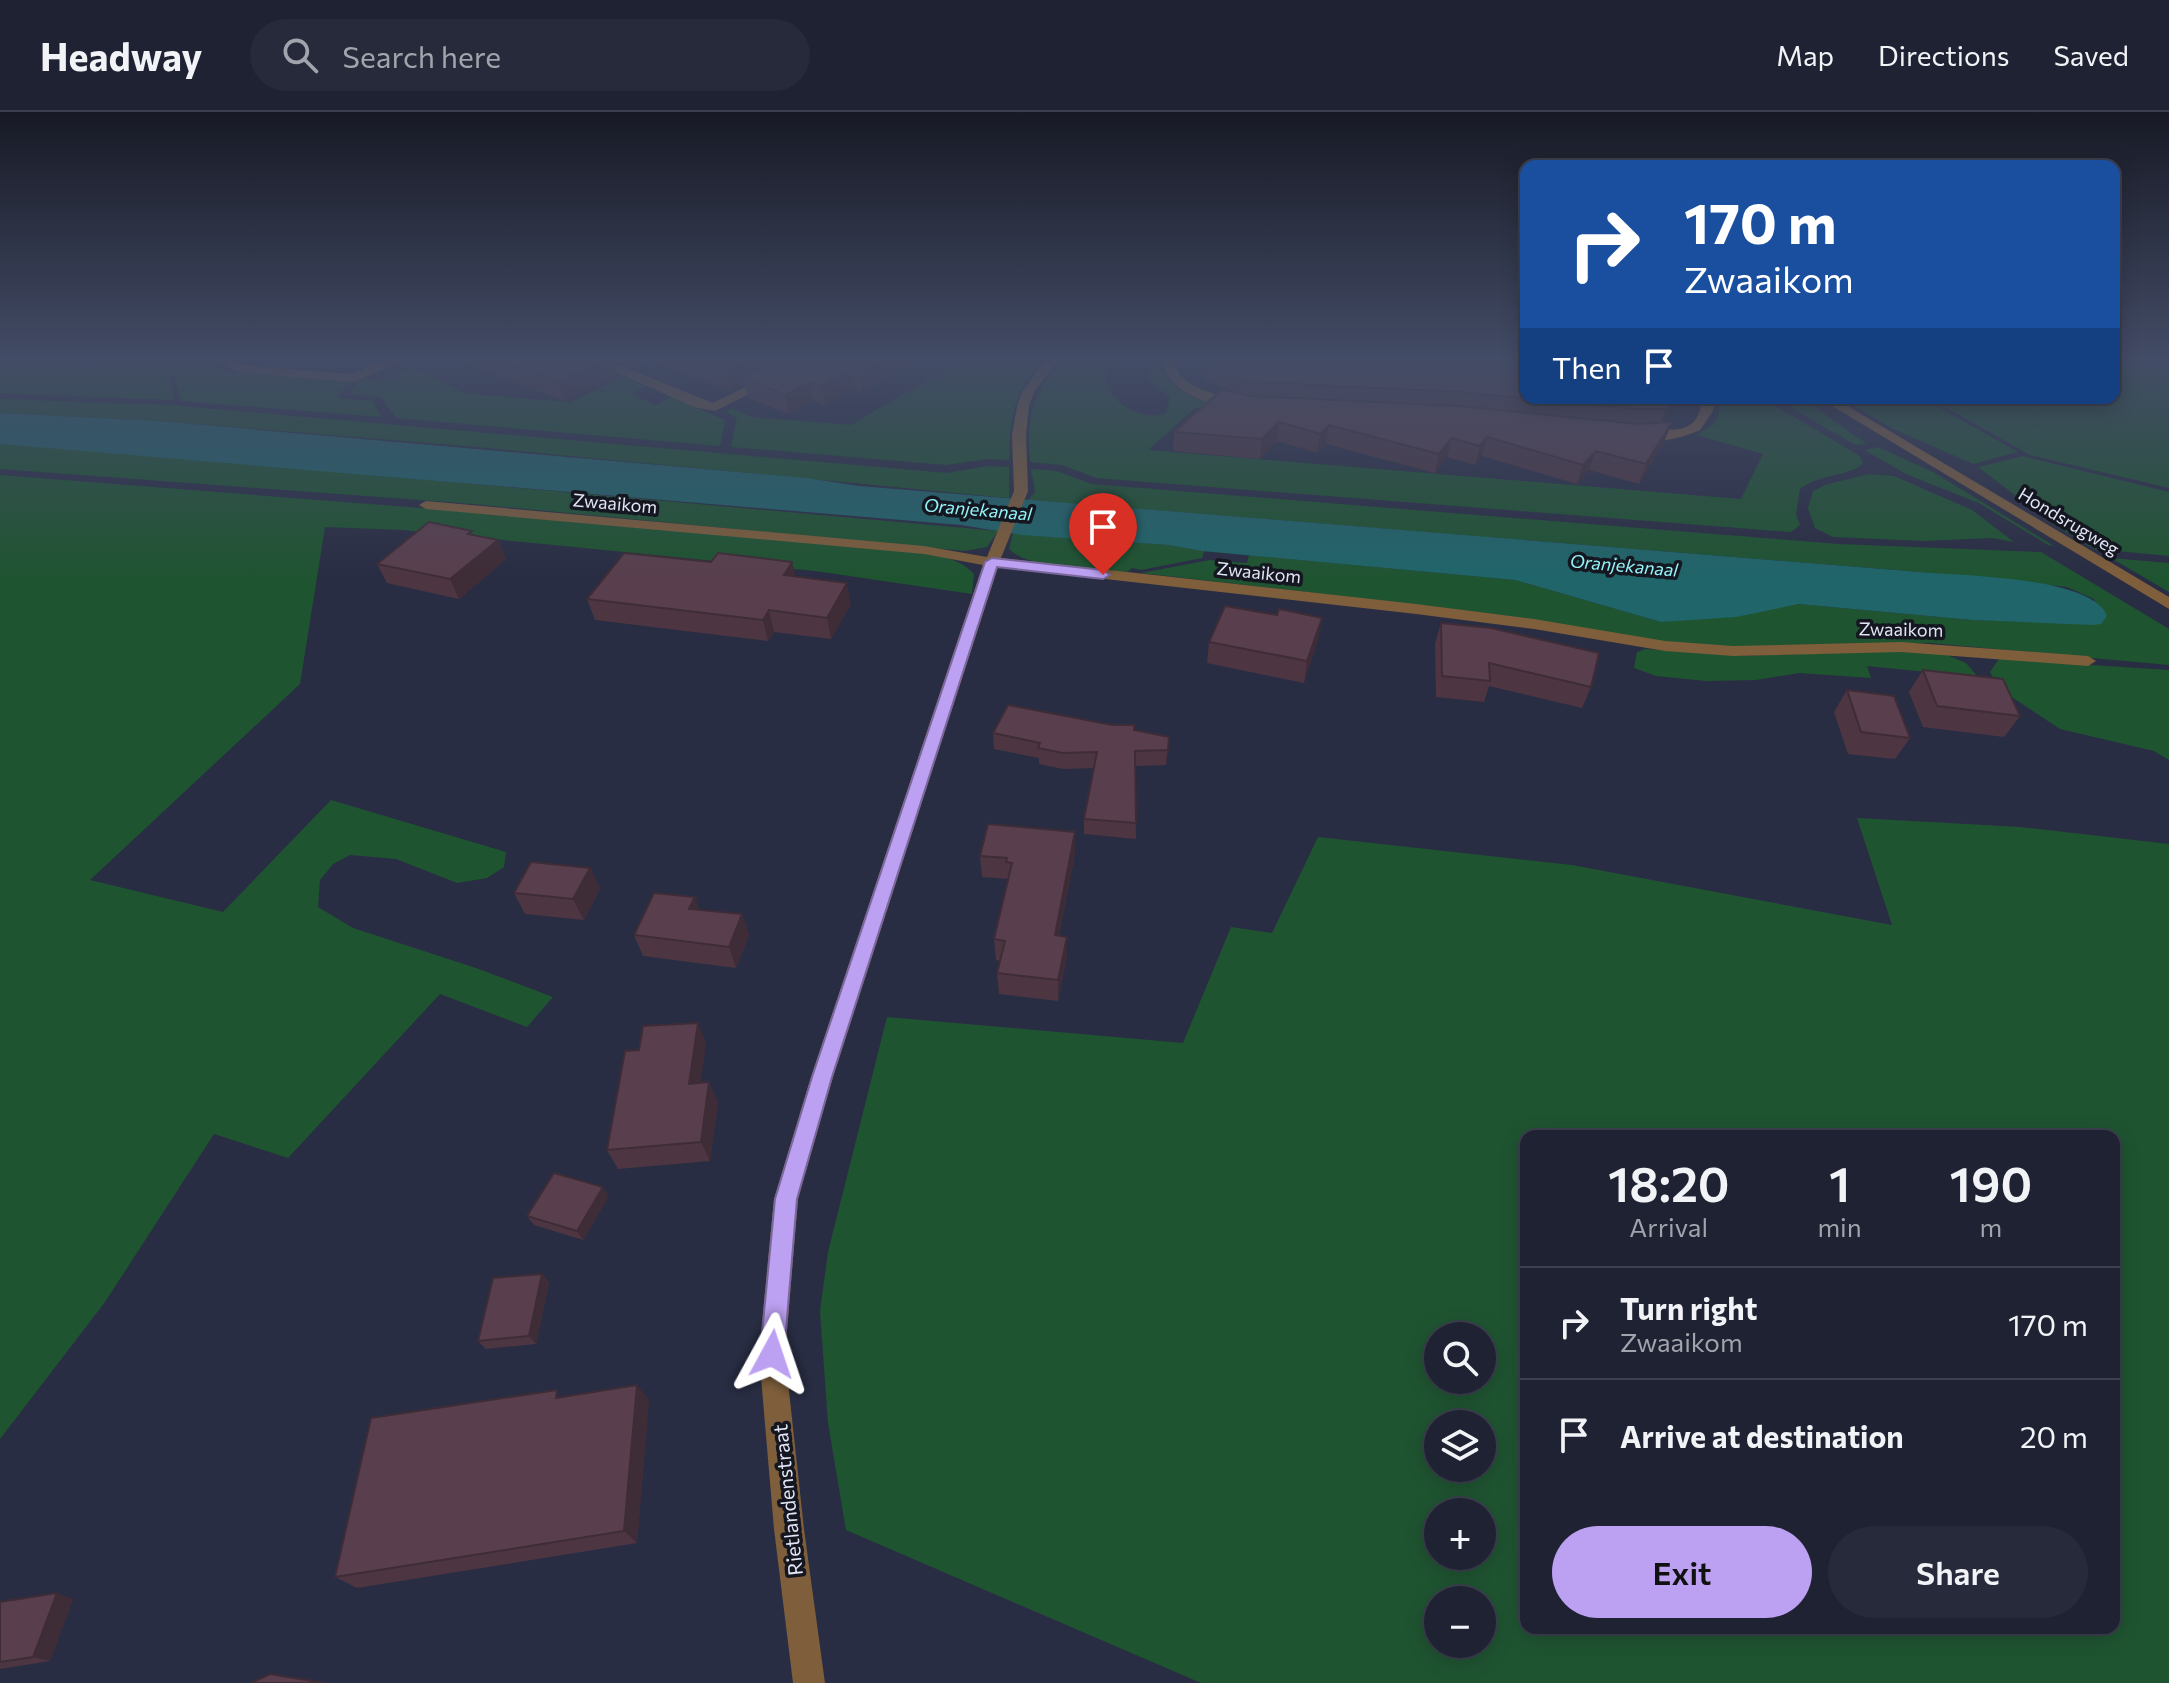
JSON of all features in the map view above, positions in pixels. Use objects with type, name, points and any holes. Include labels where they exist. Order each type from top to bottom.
[{"type":"street","name":"Rietlandenstraat","points":[[809,1683],[789,1529],[772,1354],[786,1199],[822,1077],[992,562],[1021,491],[1020,430]]},
{"type":"street","points":[[1619,435],[1675,435],[1688,430]]},
{"type":"street","name":"Hondsrugweg","points":[[1879,430],[2169,604]]},
{"type":"street","name":"Zwaaikom","points":[[426,505],[924,550],[992,562],[1534,624],[1665,646],[1733,651],[1901,647],[2088,661]]},
{"type":"shaded area","points":[[272,430],[457,430],[947,473],[988,466],[1009,467],[1009,498]]},
{"type":"shaded area","points":[[538,430],[723,430],[720,446]]},
{"type":"shaded area","points":[[734,430],[1011,430],[1009,460],[987,459],[946,465],[731,447]]},
{"type":"shaded area","points":[[1170,430],[1148,450],[1741,499],[1763,454],[1696,435],[1705,430],[1817,430],[1860,456],[1863,464],[1800,489],[1796,514],[1800,525],[1791,532],[1096,478],[1062,465],[1030,462],[1029,431]]},
{"type":"shaded area","points":[[1830,430],[1848,430],[1867,444],[1855,445]]},
{"type":"shaded area","points":[[1896,430],[1979,430],[2018,452],[1973,464]]},
{"type":"shaded area","points":[[1986,430],[2169,430],[2169,488],[2030,455]]},
{"type":"shaded area","points":[[0,444],[998,531],[987,547],[965,551],[474,504],[0,469]]},
{"type":"shaded area","points":[[1878,447],[1933,472],[2054,546],[1979,503],[1908,475],[1864,450]]},
{"type":"shaded area","points":[[2023,456],[2169,492],[2169,556],[2094,549],[2053,524],[1978,467]]},
{"type":"shaded area","points":[[1031,469],[1057,471],[1091,484],[1839,544],[2041,552],[2169,629],[2169,665],[1930,643],[1729,648],[1661,643],[1341,596],[1141,573],[1210,560],[1247,563],[1249,555],[1515,580],[1661,622],[1799,604],[1972,620],[2101,624],[2094,599],[2067,587],[1920,572],[1028,500],[1035,492]]},
{"type":"shaded area","points":[[1869,474],[1894,476],[1972,510],[2014,542],[1992,538],[1924,541],[1833,537],[1815,528],[1808,508],[1813,491]]},
{"type":"shaded area","points":[[0,475],[459,511],[919,553],[940,556],[967,567],[974,574],[972,594],[815,571],[403,530],[325,527],[300,684],[90,880],[223,912],[331,800],[506,852],[504,867],[487,878],[457,883],[396,859],[350,855],[333,864],[320,880],[318,907],[353,928],[553,997],[527,1027],[440,994],[288,1158],[214,1134],[105,1302],[0,1439]]},
{"type":"shaded area","points":[[1013,533],[1169,545],[1204,551],[1202,558],[1141,570],[1132,568],[1127,572],[1065,567],[1019,556],[1009,549]]},
{"type":"shaded area","points":[[2111,558],[2169,563],[2169,592]]},
{"type":"shaded area","points":[[1645,649],[1739,656],[1895,651],[1945,654],[1966,663],[1978,677],[1867,666],[1871,678],[1799,673],[1756,680],[1706,681],[1656,676],[1634,668],[1637,652]]},
{"type":"shaded area","points":[[1999,659],[2169,670],[2169,760],[2154,751],[2060,729],[2001,690],[1990,672]]},
{"type":"shaded area","points":[[1857,818],[2020,827],[2169,844],[2169,1683],[1201,1683],[846,1530],[828,1423],[820,1311],[828,1252],[887,1017],[1183,1043],[1231,927],[1272,933],[1318,837],[1572,865],[1892,925]]},
{"type":"water","name":"Oranjekanaal","points":[[0,430],[264,430],[807,478],[859,486],[2023,580],[2077,593],[2096,603],[2107,616],[2101,624],[2092,625],[1972,620],[1799,604],[1736,617],[1661,622],[1515,580],[1202,551],[1169,545],[1022,535],[961,525],[0,444]]},
{"type":"building","points":[[1176,430],[1271,430],[1262,439],[1174,432]]},
{"type":"building","points":[[1349,430],[1667,430],[1646,464],[1596,451],[1583,465],[1487,437],[1480,446],[1452,438],[1439,454]]},
{"type":"building","points":[[429,522],[498,540],[450,579],[377,564]]},
{"type":"building","points":[[624,553],[711,562],[718,553],[792,562],[784,575],[847,583],[827,618],[769,610],[763,620],[587,599]]},
{"type":"building","points":[[1225,606],[1277,615],[1279,609],[1322,618],[1307,661],[1209,642]]},
{"type":"building","points":[[1441,623],[1491,628],[1599,653],[1591,687],[1489,663],[1490,681],[1442,676]]},
{"type":"building","points":[[1923,670],[2003,679],[2020,716],[1937,706]]},
{"type":"building","points":[[1847,690],[1894,696],[1910,738],[1861,732]]},
{"type":"building","points":[[1008,705],[1112,725],[1134,725],[1134,730],[1169,737],[1168,750],[1135,751],[1136,823],[1084,819],[1097,752],[1063,753],[1038,748],[1040,743],[993,733]]},
{"type":"building","points":[[988,824],[1075,832],[1055,935],[1067,937],[1058,980],[997,973],[1005,941],[994,939],[1012,863],[1006,862],[1007,858],[980,856]]},
{"type":"building","points":[[531,862],[590,868],[573,899],[514,893]]},
{"type":"building","points":[[654,893],[695,897],[689,909],[742,914],[729,947],[634,935]]},
{"type":"building","points":[[698,1023],[689,1084],[709,1082],[701,1142],[607,1150],[625,1051],[639,1050],[643,1026]]},
{"type":"building","points":[[554,1173],[603,1187],[577,1231],[527,1216]]},
{"type":"building","points":[[542,1274],[529,1336],[478,1341],[493,1278]]},
{"type":"building","points":[[637,1385],[624,1531],[335,1577],[371,1418],[557,1390],[556,1398]]},
{"type":"building","points":[[57,1593],[33,1657],[0,1662],[0,1602]]},
{"type":"building","points":[[270,1674],[324,1683],[251,1683]]},
{"type":"route","points":[[772,1354],[786,1199],[822,1077],[992,562],[1103,575]]}]
